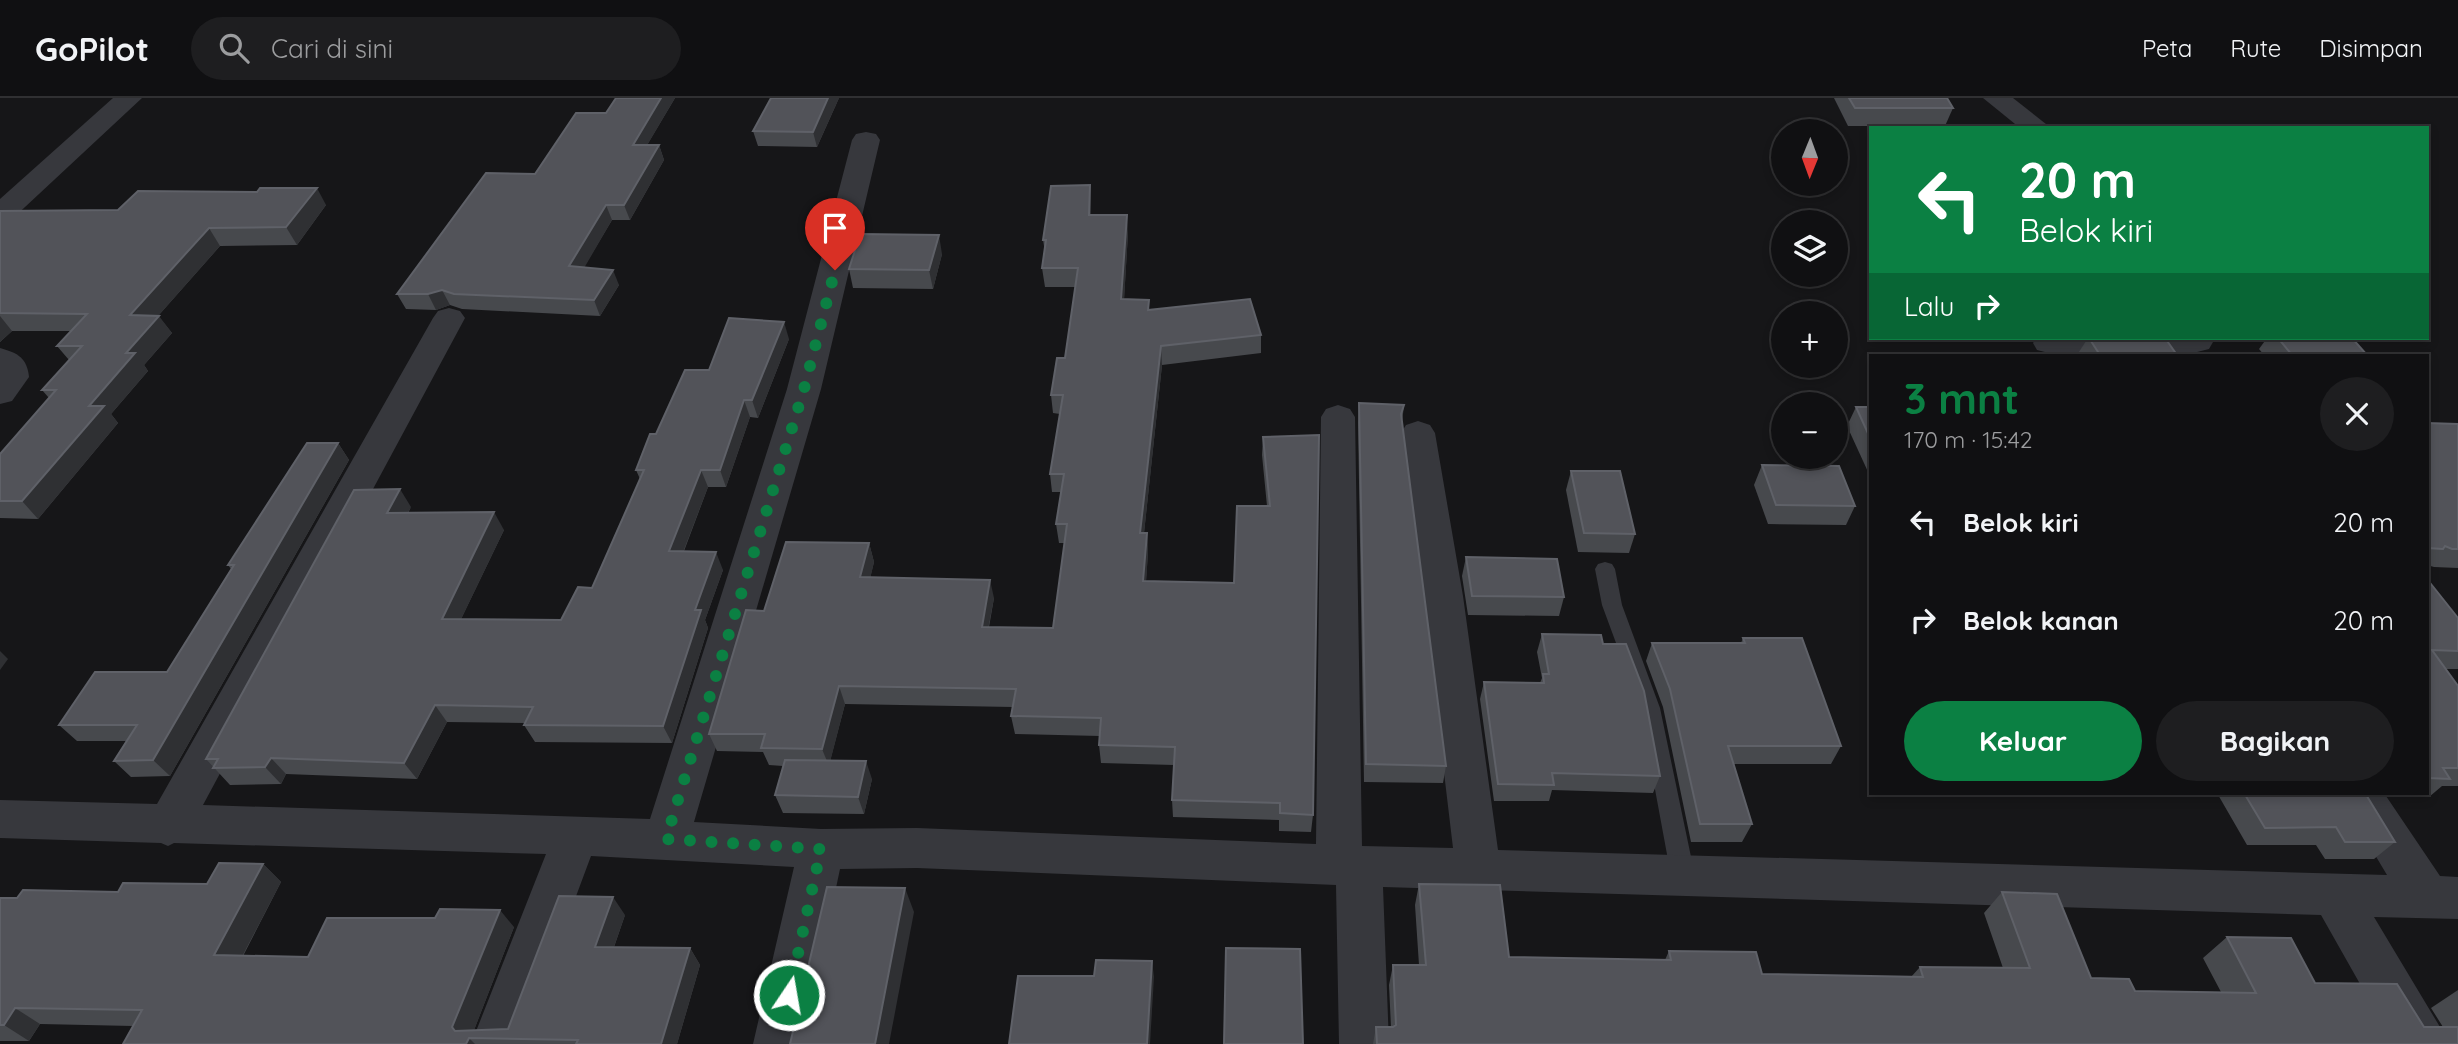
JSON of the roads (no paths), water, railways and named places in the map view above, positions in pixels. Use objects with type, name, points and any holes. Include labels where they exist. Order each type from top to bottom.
[{"type":"street","points":[[0,215],[129,98]]},
{"type":"street","points":[[1996,98],[2035,126]]},
{"type":"street","points":[[666,839],[804,389],[866,140]]},
{"type":"street","points":[[168,826],[449,318]]},
{"type":"street","points":[[2049,343],[2200,345]]},
{"type":"street","points":[[0,359],[11,365],[12,377],[0,393]]},
{"type":"street","points":[[1338,417],[1349,865],[1364,1044]]},
{"type":"street","points":[[1418,433],[1443,596],[1478,870]]},
{"type":"street","points":[[2362,795],[2443,898]]},
{"type":"street","points":[[0,819],[168,826],[576,835],[821,849],[918,848],[1478,870],[2443,898]]},
{"type":"street","points":[[496,1044],[576,835]]},
{"type":"street","points":[[778,1044],[821,849]]},
{"type":"street","points":[[2335,895],[2422,1044]]},
{"type":"lane","points":[[1605,569],[1612,605],[1650,708],[1683,876]]}]
